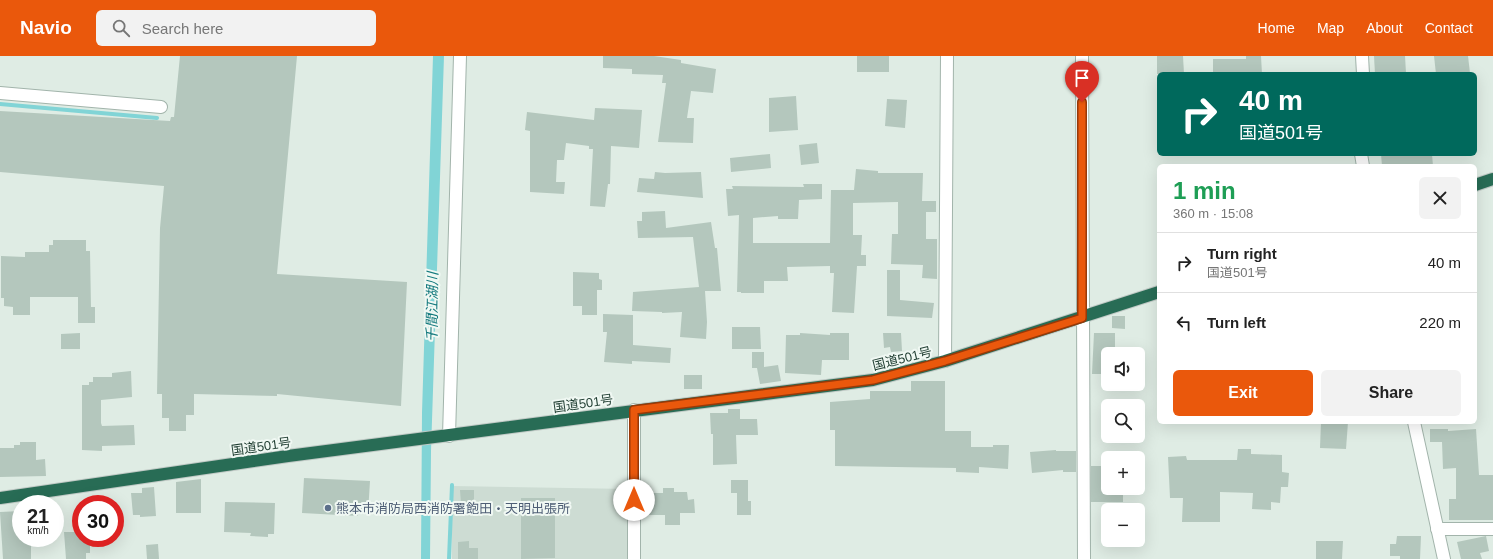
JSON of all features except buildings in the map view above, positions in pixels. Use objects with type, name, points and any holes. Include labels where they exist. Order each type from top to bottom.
[{"type":"highway","points":[[1477,184],[1493,179]]},
{"type":"highway","name":"国道501号","points":[[0,498],[288,456],[873,380],[945,361],[1157,293]]},
{"type":"street","points":[[444,436],[460,56]]},
{"type":"street","points":[[945,361],[947,56]]},
{"type":"street","points":[[1082,56],[1084,559]]},
{"type":"street","points":[[1362,56],[1363,72]]},
{"type":"street","points":[[0,93],[161,107]]},
{"type":"street","points":[[634,410],[634,559]]},
{"type":"street","points":[[1414,424],[1444,559]]},
{"type":"street","points":[[1437,529],[1493,529]]},
{"type":"shaded area","points":[[452,486],[630,489],[630,559],[452,559]]},
{"type":"water","name":"千間江湖川","points":[[433,56],[444,56],[431,451],[430,559],[421,559],[422,413]]},
{"type":"waterway","points":[[0,104],[157,118]]},
{"type":"waterway","points":[[449,559],[452,485]]},
{"type":"place","name":"熊本市消防局西消防署飽田・天明出張所","points":[[328,508]]},
{"type":"route","points":[[634,500],[634,410],[873,380],[945,361],[1082,318],[1082,102]]}]
